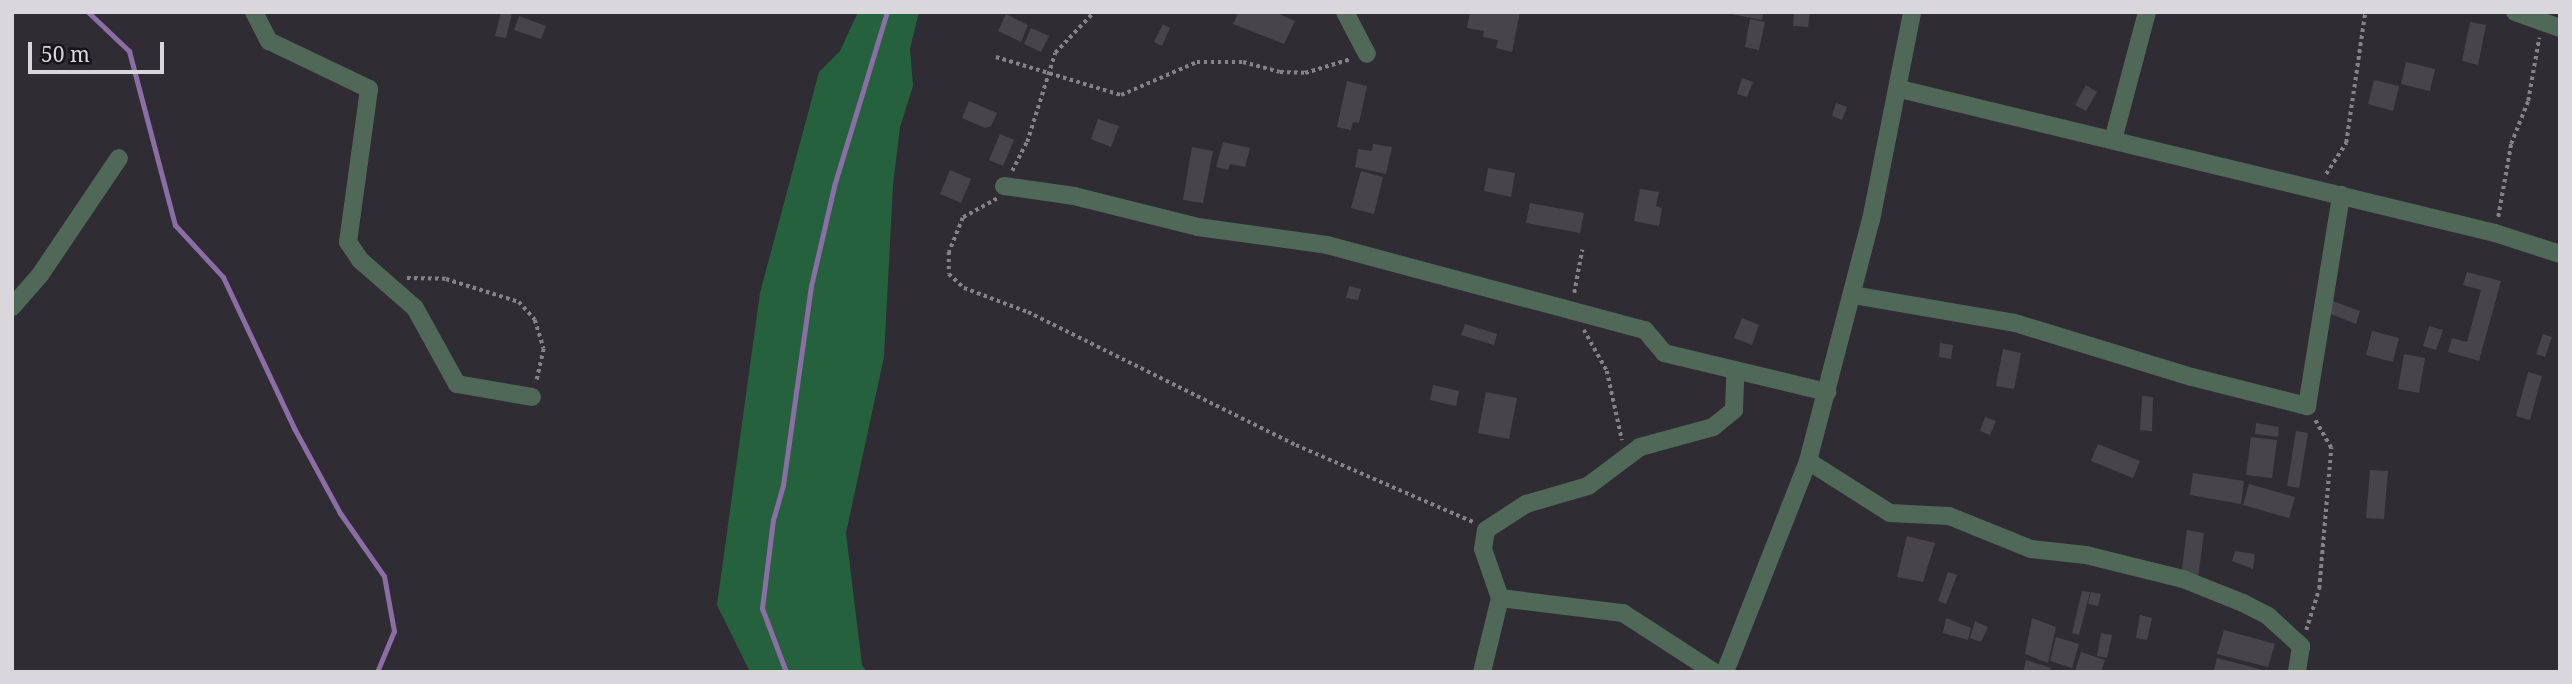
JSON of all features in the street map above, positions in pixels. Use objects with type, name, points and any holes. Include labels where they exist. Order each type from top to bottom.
[{"type":"street","points":[[254,12],[269,41],[369,89],[348,242],[373,273],[415,308],[457,384],[532,397]]},
{"type":"street","points":[[1345,12],[1367,54]]},
{"type":"street","points":[[1726,672],[1808,461],[1853,295],[1900,89],[1912,12]]},
{"type":"street","points":[[2113,140],[2147,12]]},
{"type":"street","points":[[2515,12],[2560,27]]},
{"type":"street","points":[[1900,89],[2495,233],[2560,254]]},
{"type":"street","points":[[12,307],[40,275],[119,158]]},
{"type":"street","points":[[1004,186],[1074,196],[1198,227],[1300,239],[1578,310],[1645,330],[1664,353],[1827,392]]},
{"type":"street","points":[[1853,295],[2015,323],[2192,377],[2307,406],[2341,195]]},
{"type":"street","points":[[1482,672],[1500,598],[1483,549],[1486,530],[1526,503],[1588,486],[1640,447],[1713,427],[1734,410],[1735,372]]},
{"type":"street","points":[[1808,461],[1890,513],[1949,516],[2031,549],[2086,555],[2183,579],[2268,616],[2301,646],[2297,672]]},
{"type":"street","points":[[1500,598],[1623,613],[1714,672]]},
{"type":"path","points":[[1094,12],[1055,53],[1027,142],[999,198],[963,218],[949,251],[949,274],[964,288],[1028,312],[1296,445],[1441,505],[1486,530]]},
{"type":"path","points":[[2317,189],[2346,143],[2365,12]]},
{"type":"path","points":[[2495,233],[2511,144],[2528,101],[2541,21]]},
{"type":"path","points":[[996,57],[1121,95],[1196,62],[1243,62],[1280,72],[1305,73],[1367,54]]},
{"type":"path","points":[[1582,250],[1573,296],[1589,346],[1607,371],[1623,444],[1618,466]]},
{"type":"path","points":[[373,273],[446,279],[520,302],[535,320],[544,349],[532,397]]},
{"type":"path","points":[[2301,646],[2319,589],[2331,448],[2307,406]]},
{"type":"green space","points":[[858,12],[919,12],[910,49],[913,86],[900,127],[893,185],[884,357],[846,533],[862,665],[867,672],[750,672],[717,605],[760,293],[819,72],[840,51]]},
{"type":"building","points":[[501,12],[512,13],[506,38],[495,36]]},
{"type":"building","points":[[1239,12],[1275,12],[1295,21],[1284,44],[1233,24]]},
{"type":"building","points":[[1470,12],[1520,12],[1512,52],[1496,48],[1498,40],[1483,37],[1484,31],[1467,28]]},
{"type":"building","points":[[1721,12],[1763,12],[1762,20]]},
{"type":"building","points":[[1794,12],[1810,12],[1808,27],[1793,26]]},
{"type":"building","points":[[1006,14],[1028,25],[1021,42],[998,31]]},
{"type":"building","points":[[519,16],[546,26],[541,39],[514,30]]},
{"type":"building","points":[[1750,19],[1765,22],[1759,50],[1745,47]]},
{"type":"building","points":[[2470,22],[2486,25],[2478,65],[2462,61]]},
{"type":"building","points":[[1163,24],[1170,28],[1162,46],[1154,42]]},
{"type":"building","points":[[1031,28],[1049,36],[1041,52],[1024,44]]},
{"type":"building","points":[[2406,62],[2435,69],[2430,91],[2401,84]]},
{"type":"building","points":[[1742,78],[1753,82],[1747,97],[1737,94]]},
{"type":"building","points":[[2374,80],[2399,86],[2393,111],[2368,104]]},
{"type":"building","points":[[1347,81],[1367,86],[1359,123],[1353,122],[1351,130],[1337,127]]},
{"type":"building","points":[[2086,85],[2097,92],[2086,111],[2075,105]]},
{"type":"building","points":[[969,101],[997,113],[991,126],[985,128],[962,118]]},
{"type":"building","points":[[1836,103],[1847,107],[1842,120],[1832,116]]},
{"type":"building","points":[[1098,119],[1119,126],[1111,147],[1091,139]]},
{"type":"building","points":[[1000,134],[1014,140],[1003,166],[989,160]]},
{"type":"building","points":[[1223,142],[1250,148],[1245,167],[1230,164],[1228,170],[1216,167]]},
{"type":"building","points":[[1373,144],[1392,147],[1386,174],[1355,167],[1358,149],[1372,151]]},
{"type":"building","points":[[1192,147],[1213,151],[1203,203],[1183,200]]},
{"type":"building","points":[[1488,168],[1515,173],[1511,197],[1484,191]]},
{"type":"building","points":[[950,170],[971,179],[961,203],[940,194]]},
{"type":"building","points":[[1361,171],[1383,177],[1374,214],[1351,208]]},
{"type":"building","points":[[1640,189],[1659,192],[1656,206],[1662,208],[1659,226],[1634,221]]},
{"type":"building","points":[[1530,203],[1584,213],[1580,233],[1526,223]]},
{"type":"building","points":[[2467,272],[2501,281],[2479,361],[2448,352],[2452,338],[2467,342],[2481,290],[2463,285]]},
{"type":"building","points":[[1349,286],[1361,289],[1358,300],[1346,298]]},
{"type":"building","points":[[2333,301],[2360,311],[2356,324],[2328,313]]},
{"type":"building","points":[[1742,318],[1759,325],[1752,345],[1734,338]]},
{"type":"building","points":[[1465,324],[1497,334],[1494,345],[1461,335]]},
{"type":"building","points":[[2429,326],[2443,330],[2436,350],[2423,346]]},
{"type":"building","points":[[2372,331],[2399,338],[2393,362],[2366,355]]},
{"type":"building","points":[[2543,334],[2552,337],[2545,357],[2536,354]]},
{"type":"building","points":[[1940,343],[1953,345],[1951,359],[1939,357]]},
{"type":"building","points":[[2003,349],[2021,353],[2014,389],[1996,386]]},
{"type":"building","points":[[2404,354],[2425,358],[2419,393],[2398,389]]},
{"type":"building","points":[[2528,372],[2542,376],[2530,420],[2516,416]]},
{"type":"building","points":[[1433,385],[1459,391],[1456,406],[1430,400]]},
{"type":"building","points":[[1486,392],[1517,398],[1509,439],[1478,433]]},
{"type":"building","points":[[2142,396],[2153,397],[2152,431],[2140,430]]},
{"type":"building","points":[[1985,417],[1996,421],[1990,435],[1980,431]]},
{"type":"building","points":[[2256,423],[2279,427],[2278,437],[2255,434]]},
{"type":"building","points":[[2296,431],[2308,433],[2299,488],[2287,486]]},
{"type":"building","points":[[2251,437],[2277,440],[2272,478],[2246,475]]},
{"type":"building","points":[[2098,444],[2140,461],[2133,478],[2091,461]]},
{"type":"building","points":[[2370,470],[2388,471],[2384,519],[2366,518]]},
{"type":"building","points":[[2193,473],[2244,481],[2241,504],[2190,495]]},
{"type":"building","points":[[2249,484],[2295,497],[2289,518],[2243,505]]},
{"type":"building","points":[[2187,530],[2204,533],[2198,578],[2181,576]]},
{"type":"building","points":[[1907,536],[1935,543],[1923,582],[1897,577]]},
{"type":"building","points":[[2235,551],[2255,554],[2253,569],[2232,561]]},
{"type":"building","points":[[1948,572],[1957,575],[1946,604],[1938,601]]},
{"type":"building","points":[[2082,591],[2090,592],[2079,635],[2072,633]]},
{"type":"building","points":[[2091,592],[2101,594],[2098,606],[2088,604]]},
{"type":"building","points":[[2140,615],[2152,618],[2147,640],[2136,638]]},
{"type":"building","points":[[1946,618],[1971,628],[1968,640],[1943,633]]},
{"type":"building","points":[[2032,618],[2056,627],[2048,663],[2025,654]]},
{"type":"building","points":[[1975,621],[1988,627],[1981,642],[1970,638]]},
{"type":"building","points":[[2224,630],[2275,644],[2268,667],[2217,654]]},
{"type":"building","points":[[2101,633],[2112,635],[2107,658],[2097,656]]},
{"type":"building","points":[[2056,637],[2079,644],[2072,668],[2050,661]]},
{"type":"building","points":[[2081,652],[2105,660],[2101,672],[2075,671]]},
{"type":"building","points":[[2217,658],[2267,671],[2214,670]]},
{"type":"building","points":[[2026,660],[2051,668],[2050,672],[2023,672]]},
{"type":"waterway","points":[[88,12],[129,51],[175,225],[223,277],[294,428],[340,513],[384,576],[394,631],[377,672]]},
{"type":"waterway","points":[[786,672],[762,608],[773,520],[783,485],[811,286],[834,186],[887,12]]}]
